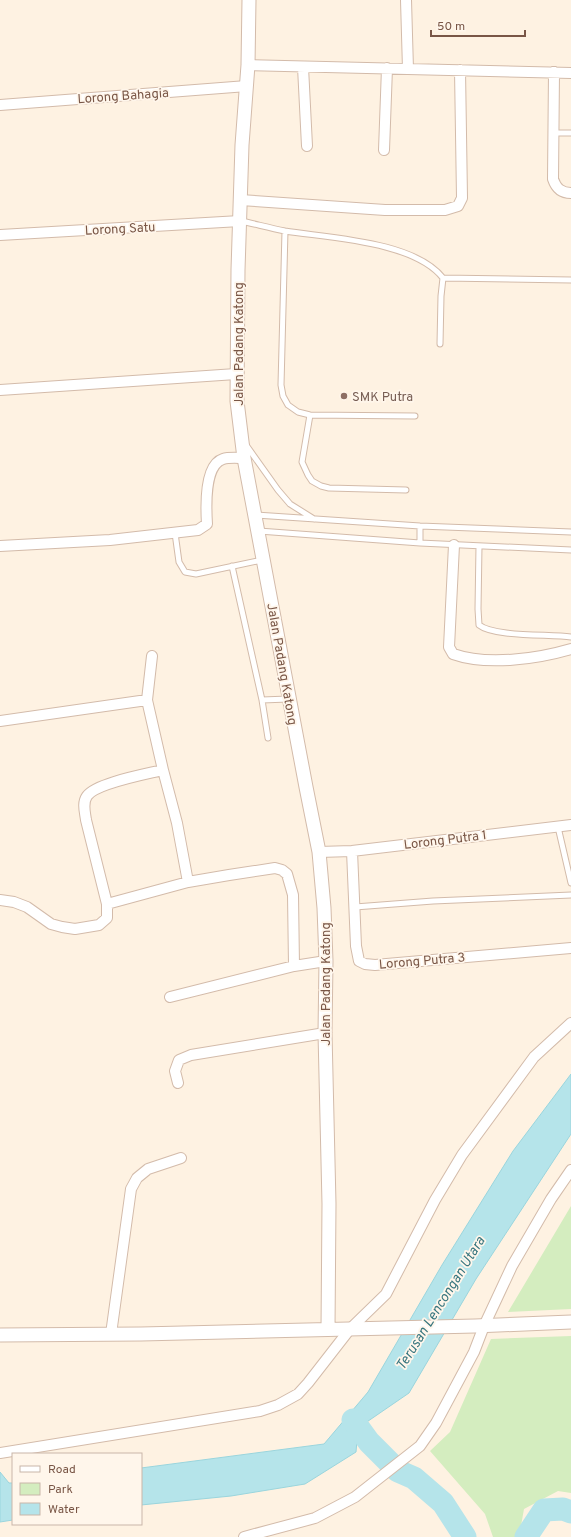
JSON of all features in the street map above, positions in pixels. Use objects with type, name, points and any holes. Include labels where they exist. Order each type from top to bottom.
[{"type":"street","name":"Jalan Padang Katong","points":[[249,0],[248,66],[242,145],[240,200],[236,374],[238,417],[244,458],[319,852],[324,908],[326,961],[325,1034],[329,1204],[328,1329]]},
{"type":"street","points":[[406,0],[408,69]]},
{"type":"street","points":[[248,66],[571,73]]},
{"type":"street","points":[[303,67],[307,146]]},
{"type":"street","points":[[384,150],[387,68]]},
{"type":"street","points":[[240,200],[385,210],[445,210],[458,206],[462,198],[460,70]]},
{"type":"street","points":[[554,72],[553,179],[559,190],[565,193],[571,193]]},
{"type":"street","name":"Lorong Bahagia","points":[[0,105],[247,86]]},
{"type":"street","name":"Lorong Satu","points":[[0,236],[240,221]]},
{"type":"street","points":[[0,390],[236,374]]},
{"type":"street","points":[[0,546],[110,540],[198,530],[207,524],[208,482],[211,468],[222,459],[244,458]]},
{"type":"street","points":[[454,545],[449,647],[453,654],[493,660],[510,660],[533,658],[571,650]]},
{"type":"street","points":[[152,656],[147,700],[177,823],[188,882]]},
{"type":"street","points":[[0,721],[147,700]]},
{"type":"street","points":[[0,900],[14,902],[27,907],[51,924],[62,927],[75,929],[99,925],[107,918],[107,904],[86,820],[84,806],[87,796],[99,787],[163,770]]},
{"type":"street","name":"Lorong Putra 1","points":[[319,852],[352,851],[571,825]]},
{"type":"street","name":"Lorong Putra 3","points":[[352,851],[357,955],[359,961],[365,964],[375,965],[571,948]]},
{"type":"street","points":[[107,904],[188,882],[275,868],[282,870],[288,874],[293,895],[294,966]]},
{"type":"street","points":[[170,997],[294,966],[326,961]]},
{"type":"street","points":[[0,1453],[260,1411],[278,1405],[298,1394],[350,1329],[386,1294],[434,1200],[462,1155],[534,1057],[571,1023]]},
{"type":"street","points":[[178,1083],[175,1071],[179,1060],[191,1055],[325,1034]]},
{"type":"street","points":[[111,1334],[131,1189],[137,1178],[148,1169],[181,1158]]},
{"type":"street","points":[[244,1537],[315,1518],[355,1497],[420,1446],[436,1423],[474,1352],[479,1326],[551,1199],[571,1170]]},
{"type":"street","points":[[0,1336],[164,1334],[479,1326],[571,1322]]},
{"type":"lane","points":[[554,133],[571,133]]},
{"type":"lane","points":[[240,221],[285,231],[381,245],[424,263],[438,272],[443,278],[440,344]]},
{"type":"lane","points":[[285,231],[281,385],[283,396],[288,405],[298,412],[310,415],[415,416]]},
{"type":"lane","points":[[443,278],[571,280]]},
{"type":"lane","points":[[310,415],[302,462],[312,481],[321,486],[330,488],[406,490]]},
{"type":"lane","points":[[242,440],[290,504],[315,520]]},
{"type":"lane","points":[[256,515],[420,526],[571,532]]},
{"type":"lane","points":[[420,526],[420,543]]},
{"type":"lane","points":[[258,531],[420,543],[571,550]]},
{"type":"lane","points":[[175,533],[179,562],[186,572],[196,574],[263,560]]},
{"type":"lane","points":[[479,546],[479,625],[490,630],[571,637]]},
{"type":"lane","points":[[232,566],[262,700],[268,738]]},
{"type":"lane","points":[[262,700],[289,699]]},
{"type":"lane","points":[[558,827],[571,883]]},
{"type":"lane","points":[[355,907],[433,901],[571,895]]},
{"type":"green space","points":[[571,1206],[571,1309],[508,1312]]},
{"type":"green space","points":[[571,1336],[571,1493],[558,1491],[524,1509],[519,1537],[493,1537],[485,1514],[430,1451],[450,1432],[491,1339]]},
{"type":"water","name":"Terusan Lencongan Utara","points":[[571,1074],[571,1134],[476,1279],[409,1393],[358,1428],[356,1452],[305,1484],[231,1496],[142,1505],[142,1468],[324,1444],[368,1392],[442,1265],[513,1151]]},
{"type":"water","points":[[0,1472],[9,1483],[12,1483],[12,1520],[0,1522]]},
{"type":"waterway","points":[[353,1420],[369,1442],[398,1471],[414,1478],[443,1503],[465,1537]]},
{"type":"waterway","points":[[526,1537],[544,1510],[563,1509],[571,1512]]},
{"type":"place","name":"SMK Putra","points":[[344,396]]}]
